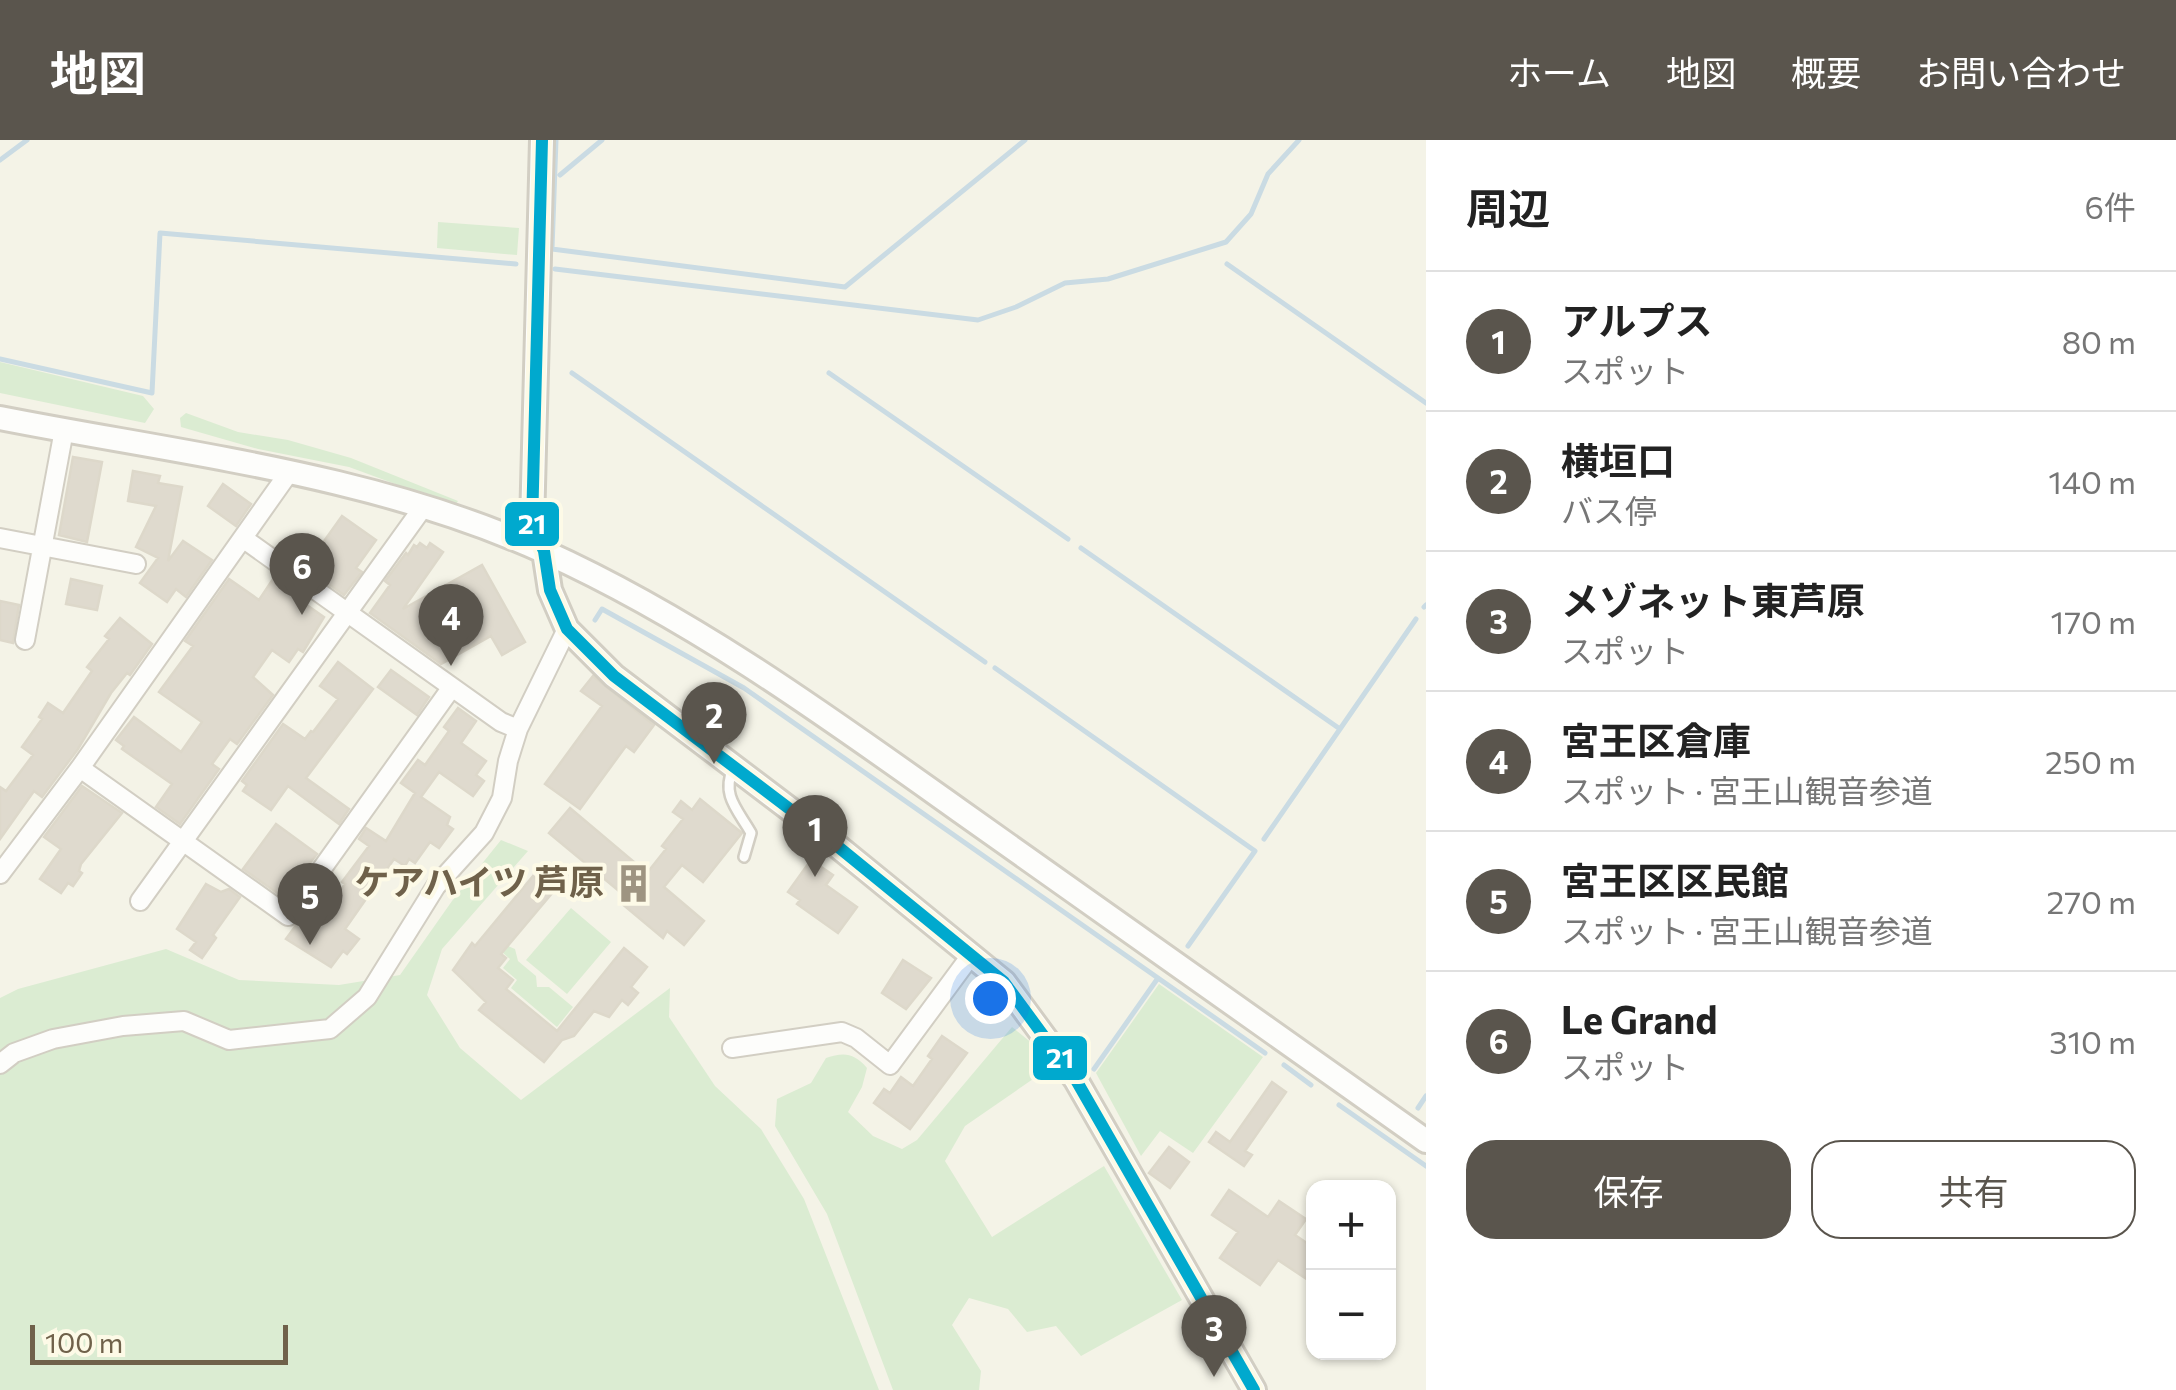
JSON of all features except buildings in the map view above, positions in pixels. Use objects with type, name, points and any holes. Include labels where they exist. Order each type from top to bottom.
[{"type":"street","points":[[542,140],[532,525],[544,550],[550,590],[567,629],[614,676],[734,766],[1004,982],[1076,1080],[1254,1390]]},
{"type":"street","points":[[0,418],[290,470],[424,506],[544,550],[640,600],[790,694],[1426,1141]]},
{"type":"street","points":[[25,640],[64,430]]},
{"type":"street","points":[[3,865],[80,768],[290,470]]},
{"type":"street","points":[[140,902],[424,506]]},
{"type":"street","points":[[0,538],[136,564]]},
{"type":"street","points":[[244,538],[501,722],[518,729]]},
{"type":"street","points":[[0,1064],[14,1053],[53,1039],[124,1026],[184,1021],[229,1040],[330,1029],[367,997],[436,886],[484,832],[502,798],[518,729],[567,629]]},
{"type":"street","points":[[80,768],[288,916],[452,687]]},
{"type":"street","points":[[732,1048],[842,1032],[890,1065],[972,954]]},
{"type":"lane","points":[[734,766],[727,783],[730,801],[750,833],[744,857]]},
{"type":"green space","points":[[438,222],[519,228],[517,255],[437,248]]},
{"type":"green space","points":[[0,362],[143,396],[154,409],[145,423],[0,393]]},
{"type":"green space","points":[[186,413],[238,432],[288,440],[351,458],[458,501],[447,503],[349,467],[258,449],[181,427],[180,418]]},
{"type":"green space","points":[[501,840],[528,851],[442,949],[427,995],[460,1048],[521,1100],[670,988],[669,1017],[715,1086],[761,1129],[804,1199],[879,1390],[0,1390],[0,998],[18,989],[166,949],[239,980],[339,985],[400,975]]},
{"type":"green space","points":[[571,908],[611,942],[567,994],[526,960]]},
{"type":"green space","points":[[495,946],[515,949],[518,961],[536,976],[537,987],[549,987],[573,1007],[557,1027],[511,988],[517,980],[503,968],[510,959]]},
{"type":"green space","points":[[1159,984],[1263,1057],[1193,1153],[1160,1131],[1141,1156],[1096,1073]]},
{"type":"green space","points":[[1012,1027],[1033,1044],[1049,1068],[965,1126],[945,1161],[992,1237],[1104,1166],[1182,1300],[1081,1356],[1056,1326],[1027,1332],[1008,1309],[969,1298],[952,1325],[981,1371],[979,1390],[893,1390],[827,1214],[775,1126],[777,1099],[811,1083],[826,1058],[843,1055],[858,1059],[867,1068],[848,1112],[873,1136],[902,1149],[917,1140]]},
{"type":"waterway","points":[[0,160],[27,140]]},
{"type":"waterway","points":[[556,140],[552,249],[845,287],[1025,140]]},
{"type":"waterway","points":[[560,175],[602,140]]},
{"type":"waterway","points":[[555,269],[978,320],[1065,283],[1108,279],[1226,242],[1251,214],[1268,174],[1299,140]]},
{"type":"waterway","points":[[0,359],[152,393],[160,233],[516,264]]},
{"type":"waterway","points":[[1227,264],[1426,403]]},
{"type":"waterway","points":[[572,373],[985,662]]},
{"type":"waterway","points":[[829,373],[1068,539]]},
{"type":"waterway","points":[[1081,548],[1340,729],[1264,839]]},
{"type":"waterway","points":[[595,620],[602,609],[744,688],[1265,1053]]},
{"type":"waterway","points":[[1340,729],[1416,619]]},
{"type":"waterway","points":[[995,668],[1255,851],[1188,946]]},
{"type":"waterway","points":[[1094,1069],[1158,978]]},
{"type":"waterway","points":[[1284,1065],[1311,1085]]},
{"type":"waterway","points":[[1418,1108],[1426,1096]]},
{"type":"waterway","points":[[1339,1105],[1426,1166]]},
{"type":"transit line","name":"21","points":[[542,140],[532,525],[544,551],[550,590],[567,629],[614,676],[820,832],[1004,982],[1076,1080],[1254,1390]]},
{"type":"place","name":"Le Grand","points":[[302,615]]},
{"type":"place","name":"宮王区倉庫","points":[[451,666]]},
{"type":"place","name":"横垣口","points":[[714,764]]},
{"type":"place","name":"アルプス","points":[[815,877]]},
{"type":"place","name":"ケアハイツ 芦原","points":[[634,883]]},
{"type":"place","name":"宮王区区民館","points":[[310,945]]},
{"type":"place","name":"メゾネット東芦原","points":[[1214,1377]]}]
